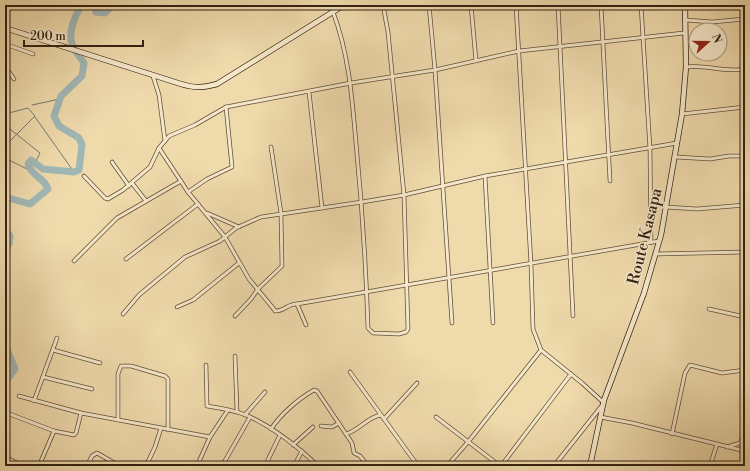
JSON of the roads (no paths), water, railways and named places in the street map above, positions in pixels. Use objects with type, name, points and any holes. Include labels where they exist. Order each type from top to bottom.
[{"type":"main road","points":[[5,28],[194,88],[205,88],[217,84],[344,5]]},
{"type":"main road","name":"Route Kasapa","points":[[590,466],[604,403],[644,292],[660,241],[676,157],[682,114],[686,67],[684,33],[686,20],[685,5]]},
{"type":"street","points":[[333,12],[345,48],[351,83],[362,202],[370,331],[380,334],[399,334],[406,332],[408,329],[404,195],[388,32],[382,5]]},
{"type":"street","points":[[429,5],[436,70],[452,323]]},
{"type":"street","points":[[470,5],[476,61]]},
{"type":"street","points":[[516,5],[531,264],[533,329],[541,350],[604,403],[554,466]]},
{"type":"street","points":[[558,5],[572,256],[573,316]]},
{"type":"street","points":[[601,5],[610,181]]},
{"type":"street","points":[[641,5],[650,149],[651,242]]},
{"type":"street","points":[[686,20],[712,22],[745,19]]},
{"type":"street","points":[[84,176],[106,199],[131,184],[153,164],[159,148],[169,136],[196,125],[226,107],[351,83],[436,70],[519,51],[684,33]]},
{"type":"street","points":[[5,44],[33,54]]},
{"type":"street","points":[[686,67],[702,65],[724,69],[745,69]]},
{"type":"street","points":[[5,66],[14,79]]},
{"type":"street","points":[[154,76],[159,95],[165,140]]},
{"type":"street","points":[[309,92],[322,208]]},
{"type":"street","points":[[188,192],[207,179],[232,167],[226,107]]},
{"type":"street","points":[[682,114],[745,107]]},
{"type":"street","points":[[123,314],[139,295],[185,257],[225,237],[239,227],[261,217],[404,195],[485,176],[678,143]]},
{"type":"street","points":[[235,316],[258,289],[282,266],[281,213],[271,147]]},
{"type":"street","points":[[159,148],[188,192],[225,237],[239,263],[276,311],[280,311],[292,304],[660,241]]},
{"type":"street","points":[[676,157],[710,159],[729,156],[745,156]]},
{"type":"street","points":[[112,162],[146,201]]},
{"type":"street","points":[[485,176],[493,323]]},
{"type":"street","points":[[74,261],[112,222],[181,181]]},
{"type":"street","points":[[126,259],[198,204]]},
{"type":"street","points":[[666,207],[697,209],[745,205]]},
{"type":"street","points":[[205,212],[239,227]]},
{"type":"street","points":[[656,254],[745,252]]},
{"type":"street","points":[[177,307],[193,300],[239,263]]},
{"type":"street","points":[[297,304],[306,325]]},
{"type":"street","points":[[709,309],[745,317]]},
{"type":"street","points":[[34,401],[57,338]]},
{"type":"street","points":[[53,350],[100,363]]},
{"type":"street","points":[[447,466],[468,442],[541,350]]},
{"type":"street","points":[[235,356],[237,412]]},
{"type":"street","points":[[206,365],[206,404],[245,415],[271,429],[302,451],[318,466]]},
{"type":"street","points":[[672,434],[685,373],[690,365],[722,373],[745,370]]},
{"type":"street","points":[[118,420],[118,374],[121,366],[131,366],[165,376],[168,379],[168,430]]},
{"type":"street","points":[[350,372],[418,466]]},
{"type":"street","points":[[436,417],[501,466],[571,374]]},
{"type":"street","points":[[43,377],[92,389]]},
{"type":"street","points":[[384,419],[417,383]]},
{"type":"street","points":[[271,429],[281,416],[314,390],[318,391],[353,444],[354,453],[360,456],[368,466]]},
{"type":"street","points":[[245,415],[266,392]]},
{"type":"street","points":[[19,396],[82,414],[210,437]]},
{"type":"street","points":[[745,396],[743,402],[745,416]]},
{"type":"street","points":[[197,466],[210,437],[228,410]]},
{"type":"street","points":[[7,413],[54,431],[75,434],[82,414]]},
{"type":"street","points":[[346,434],[356,430],[372,417],[381,415]]},
{"type":"street","points":[[600,417],[632,423],[745,451]]},
{"type":"street","points":[[222,466],[250,418]]},
{"type":"street","points":[[321,426],[332,427],[339,423]]},
{"type":"street","points":[[294,445],[313,427]]},
{"type":"street","points":[[146,466],[155,447],[161,428]]},
{"type":"street","points":[[39,466],[54,431]]},
{"type":"street","points":[[727,447],[740,443],[745,433]]},
{"type":"street","points":[[265,466],[280,435]]},
{"type":"street","points":[[710,466],[717,444]]},
{"type":"street","points":[[294,466],[302,451]]},
{"type":"street","points":[[87,466],[92,456],[97,453],[118,465]]},
{"type":"street","points":[[5,457],[23,466]]},
{"type":"waterway","points":[[5,197],[30,204],[48,189],[44,182],[32,172],[28,164],[31,160],[43,169],[74,172],[79,170],[82,145],[79,138],[59,126],[54,116],[61,96],[82,76],[84,63],[73,46],[71,34],[75,18],[83,5]]},
{"type":"waterway","points":[[93,5],[96,12],[105,13],[113,5]]},
{"type":"waterway","points":[[32,105],[60,99]]},
{"type":"waterway","points":[[5,114],[28,108],[35,116],[5,146]]},
{"type":"waterway","points":[[35,117],[74,172]]},
{"type":"waterway","points":[[5,125],[40,153],[35,163]]},
{"type":"waterway","points":[[5,158],[31,171]]},
{"type":"waterway","points":[[5,229],[10,236],[9,244],[5,246]]},
{"type":"waterway","points":[[5,344],[15,369],[5,382]]}]
